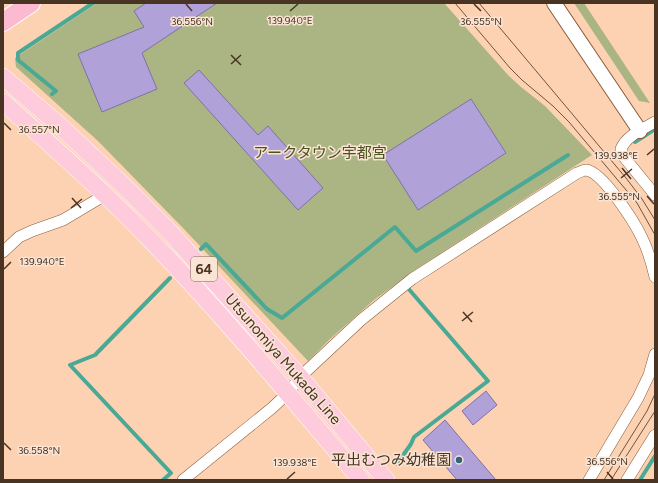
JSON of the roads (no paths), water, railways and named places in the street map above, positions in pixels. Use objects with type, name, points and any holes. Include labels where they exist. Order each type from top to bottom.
[{"type":"highway","points":[[3,22],[30,3]]},
{"type":"main road","name":"Utsunomiya Mukada Line","points":[[3,77],[64,130],[120,182],[168,230],[300,377],[386,480]]},
{"type":"main road","name":"Utsunomiya Mukada Line","points":[[3,102],[66,158],[147,237],[208,302],[288,393],[361,480]]},
{"type":"street","points":[[554,3],[640,131]]},
{"type":"street","points":[[655,122],[623,143],[621,149],[626,160],[655,195]]},
{"type":"street","points":[[183,480],[272,408],[288,393],[300,377],[361,320],[412,279],[577,172],[586,170],[594,174],[615,195],[642,238],[652,264],[655,277]]},
{"type":"street","points":[[3,252],[19,237],[63,220],[105,195]]},
{"type":"street","points":[[589,480],[638,398],[649,375],[655,354]]},
{"type":"street","points":[[627,480],[655,435]]},
{"type":"waterway","points":[[52,94],[56,91],[18,60],[18,53],[93,3]]},
{"type":"waterway","points":[[635,142],[655,129]]},
{"type":"waterway","points":[[201,249],[206,244],[267,309],[282,318],[395,227],[416,251],[568,155]]},
{"type":"waterway","points":[[163,480],[171,473],[70,365],[95,355],[170,278]]},
{"type":"waterway","points":[[397,464],[414,437],[488,381],[407,287],[409,287]]},
{"type":"waterway","points":[[640,480],[655,456]]},
{"type":"tram line","points":[[455,3],[510,68],[569,122],[637,203],[655,235]]},
{"type":"tram line","points":[[479,3],[626,178],[642,199],[655,220]]},
{"type":"tram line","points":[[604,480],[647,411],[655,394]]},
{"type":"tram line","points":[[611,480],[655,411]]},
{"type":"place","name":"平出むつみ幼稚園","points":[[459,460]]},
{"type":"park label","name":"アークタウン宇都宮","points":[[320,153]]}]
